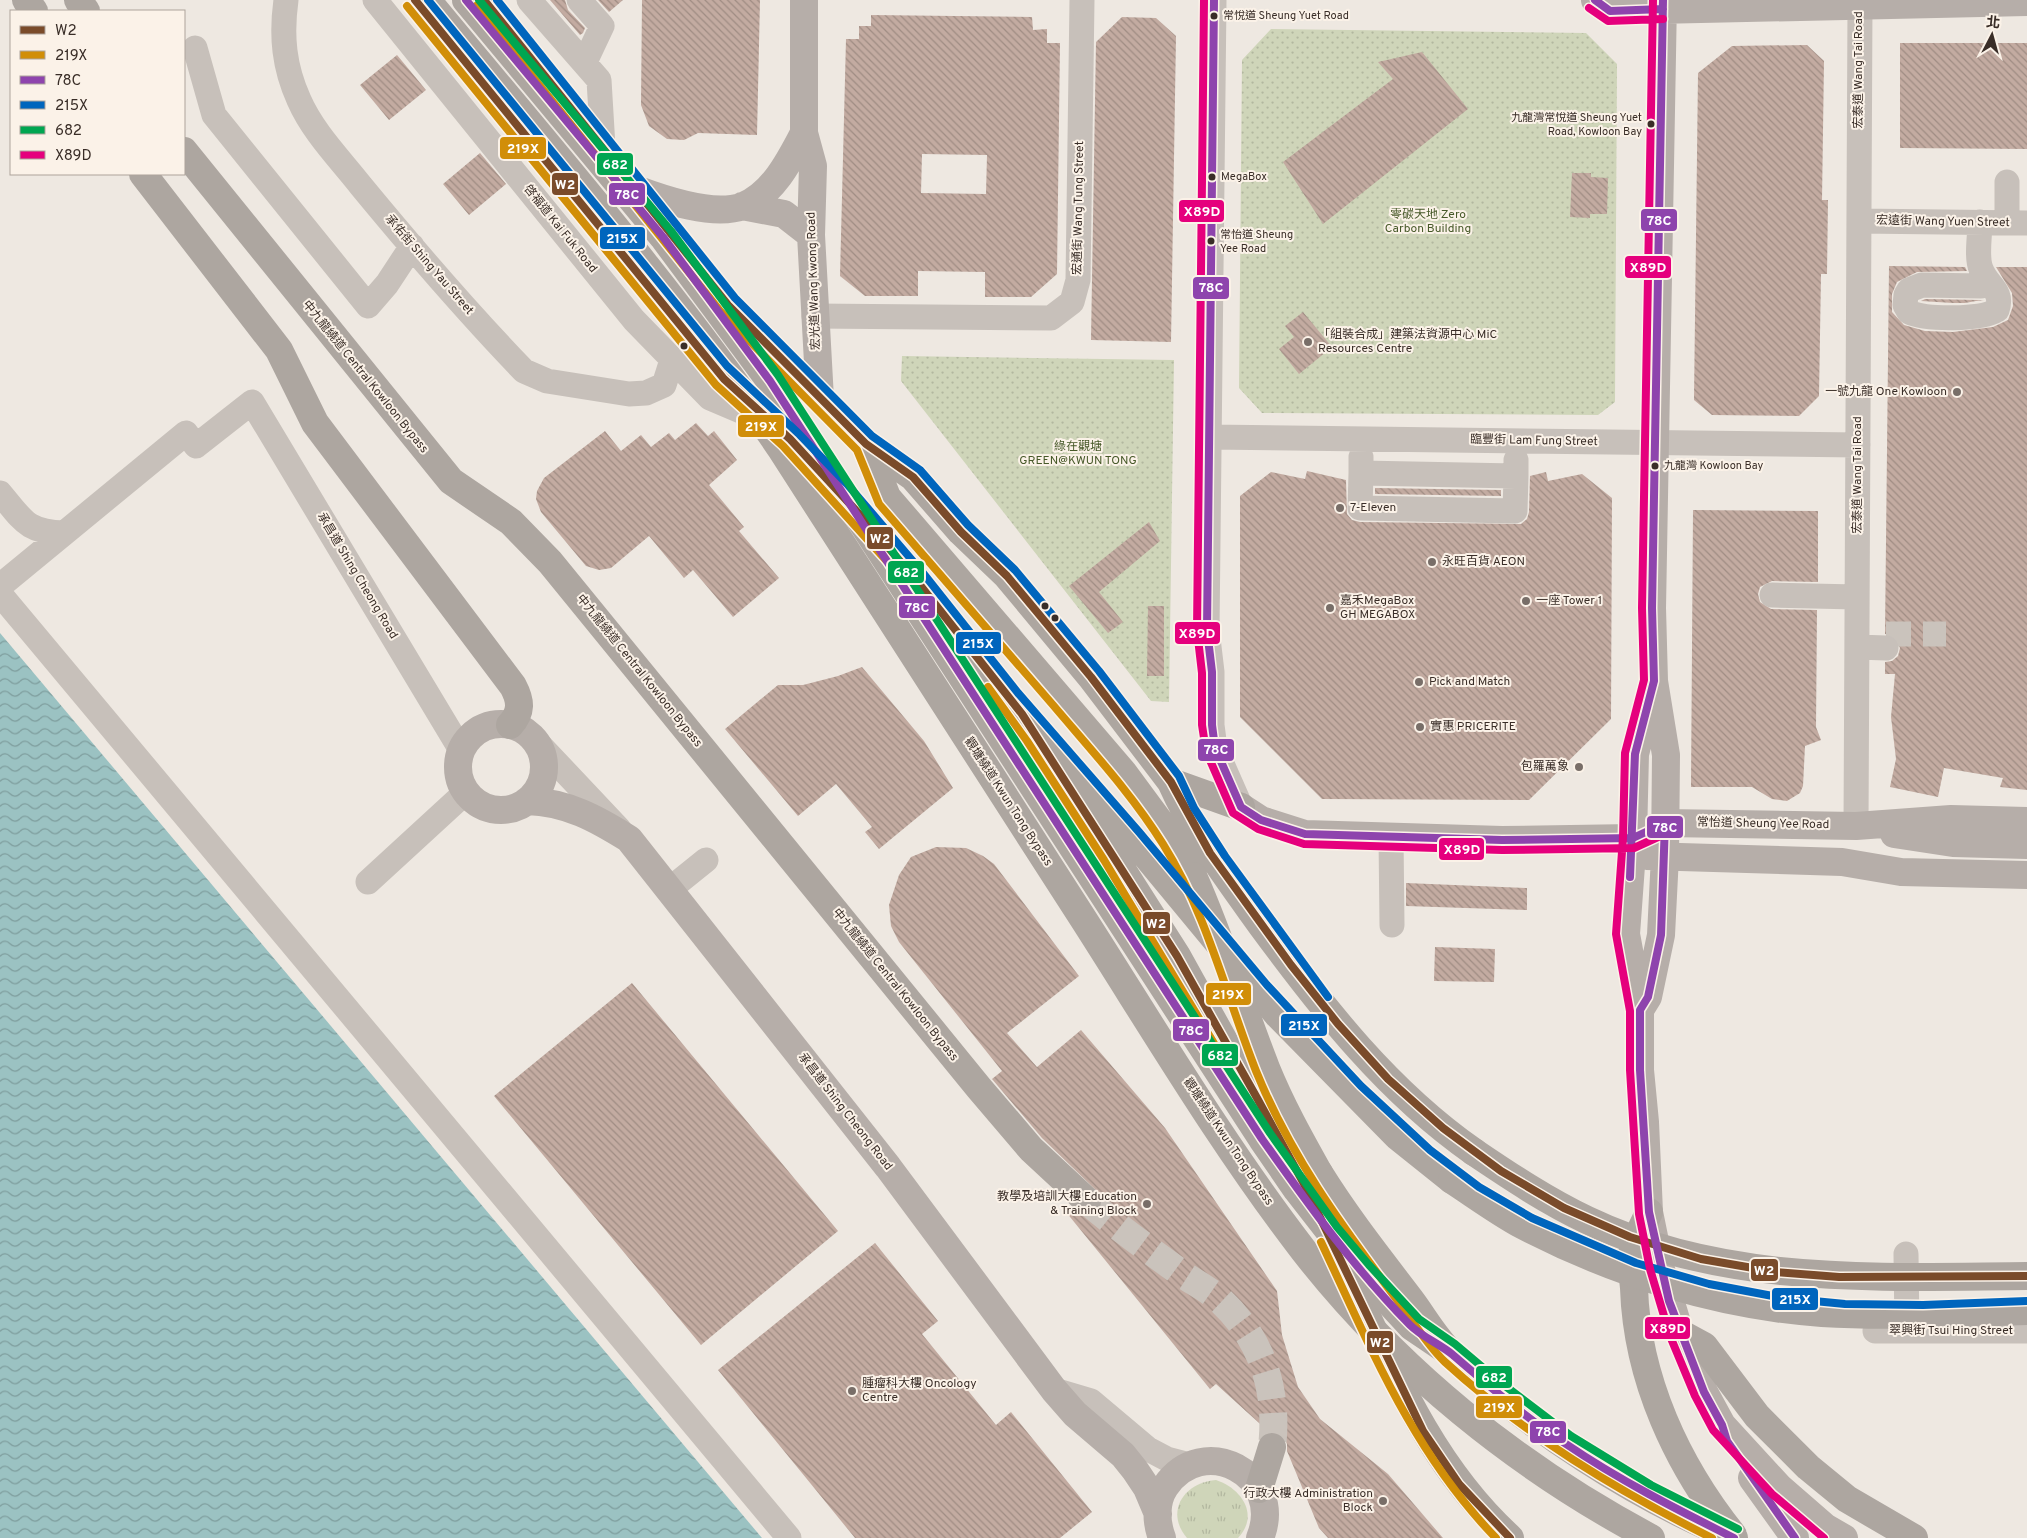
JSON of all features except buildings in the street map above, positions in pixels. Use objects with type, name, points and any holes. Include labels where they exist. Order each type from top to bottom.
[{"type":"highway","name":"啓福道 Kai Fuk Road","points":[[415,0],[724,379],[790,439],[861,516],[912,575],[1022,714],[1144,853],[1278,1014],[1356,1096],[1397,1136],[1431,1165],[1521,1224],[1577,1251],[1640,1276],[1714,1296],[1773,1307],[1869,1315],[2027,1311]]},
{"type":"highway","name":"觀塘繞道 Kwun Tong Bypass","points":[[427,0],[669,294],[731,376],[781,449],[1220,1133],[1305,1252],[1341,1295],[1403,1361],[1465,1416],[1545,1475],[1650,1538]]},
{"type":"highway","points":[[466,0],[663,237],[764,373],[1262,1139],[1297,1190],[1345,1253],[1412,1326],[1449,1352],[1525,1415],[1572,1448],[1646,1494],[1735,1538]]},
{"type":"highway","points":[[484,0],[604,147],[662,224],[728,305],[866,444],[913,477],[961,532],[1007,576],[1072,654],[1171,782],[1185,813],[1217,862],[1309,989],[1376,1068],[1451,1135],[1532,1191],[1588,1221],[1643,1242],[1720,1263],[1774,1272],[1872,1277],[2027,1276]]},
{"type":"highway","name":"中九龍繞道 Central Kowloon Bypass","points":[[185,153],[451,481],[511,522],[550,562],[979,1088],[1031,1149],[1087,1201]]},
{"type":"highway","points":[[144,175],[279,350],[315,423],[513,686],[519,697],[520,708],[516,718],[510,725]]},
{"type":"highway","points":[[866,444],[887,497],[1123,772],[1171,837],[1193,876],[1212,918],[1266,1068],[1298,1136],[1341,1208],[1449,1352]]},
{"type":"highway","points":[[1022,714],[1177,956],[1258,1098],[1302,1182],[1423,1431],[1459,1484],[1510,1538]]},
{"type":"highway","points":[[1171,782],[1241,807]]},
{"type":"highway","points":[[1649,1212],[1632,1253],[1635,1314],[1646,1367],[1664,1420],[1684,1462],[1715,1512],[1735,1538]]},
{"type":"highway","points":[[1680,1333],[1704,1346],[1757,1416],[1808,1467],[1847,1499],[1914,1538]]},
{"type":"highway","points":[[1259,1489],[1272,1447]]},
{"type":"main road","name":"宏光道 Wang Kwong Road","points":[[804,0],[804,134],[813,166],[811,235],[820,399]]},
{"type":"main road","points":[[1596,0],[1610,11],[1663,5],[1860,5],[2027,2]]},
{"type":"main road","points":[[1640,1010],[1648,997],[1661,935],[1665,856],[1666,755],[1654,681],[1652,608],[1663,5]]},
{"type":"main road","points":[[742,206],[757,197],[777,178],[804,134]]},
{"type":"main road","points":[[638,190],[689,206],[724,208],[742,206],[784,214],[811,235]]},
{"type":"main road","points":[[1654,681],[1635,754],[1632,846],[1626,934],[1640,1010],[1640,1070],[1645,1122],[1649,1212],[1660,1266],[1680,1333],[1704,1392],[1722,1425],[1779,1487],[1825,1527],[1844,1538]]},
{"type":"main road","points":[[466,792],[458,772],[461,750],[469,738],[481,729],[492,725],[510,725]]},
{"type":"main road","name":"承昌道 Shing Cheong Road","points":[[510,725],[524,730],[535,740]]},
{"type":"main road","points":[[527,801],[539,785],[544,766],[535,740]]},
{"type":"main road","name":"承昌道 Shing Cheong Road","points":[[466,792],[476,802],[488,808],[502,810],[515,808],[527,801],[545,802],[574,808],[600,820],[630,840],[888,1167],[1054,1390],[1075,1414],[1123,1455],[1136,1470],[1147,1488],[1158,1530]]},
{"type":"main road","name":"常怡道 Sheung Yee Road","points":[[1241,807],[1260,820],[1305,834],[1632,846],[1665,856],[1842,862],[1901,872],[2027,875]]},
{"type":"main road","name":"常怡道 Sheung Yee Road","points":[[1632,846],[1665,823],[1856,826],[1951,819],[2027,820]]},
{"type":"main road","points":[[1856,826],[1953,843],[2027,845]]},
{"type":"main road","points":[[1842,862],[1853,857],[1953,843]]},
{"type":"main road","points":[[1722,1425],[1726,1441],[1795,1538]]},
{"type":"main road","name":"承昌道 Shing Cheong Road","points":[[1158,1530],[1159,1500],[1166,1486],[1177,1472],[1203,1461],[1217,1461],[1232,1465],[1244,1472],[1259,1489],[1264,1501],[1266,1532]]},
{"type":"street","name":"承佑街 Shing Yau Street","points":[[286,0],[283,22],[285,63],[299,101],[319,135],[412,246],[524,370],[547,381],[629,394],[646,393],[664,385],[672,360]]},
{"type":"street","name":"啓福道 Kai Fuk Road","points":[[374,0],[634,320],[710,398],[773,425]]},
{"type":"street","points":[[529,0],[599,80],[604,147]]},
{"type":"street","points":[[579,0],[602,26],[585,62]]},
{"type":"street","name":"宏通街 Wang Tung Street","points":[[814,316],[1051,318],[1072,302],[1078,280],[1082,0]]},
{"type":"street","points":[[1214,0],[1207,630],[1212,672],[1212,725],[1215,748],[1241,807]]},
{"type":"street","name":"宏泰道 Wang Tai Road","points":[[1856,826],[1860,5]]},
{"type":"street","points":[[195,48],[214,115],[368,306],[387,284],[412,246]]},
{"type":"street","points":[[2007,182],[2017,223]]},
{"type":"street","name":"宏遠街 Wang Yuen Street","points":[[1859,221],[2017,223]]},
{"type":"street","points":[[1980,222],[1980,267],[1986,280],[1999,295],[1997,310],[1988,325],[1980,317],[1921,316],[1908,312],[1905,305],[1906,296],[1915,287],[1922,285],[1981,286],[1986,280]]},
{"type":"street","name":"承昌道 Shing Cheong Road","points":[[64,533],[186,433],[196,446],[252,402],[461,750]]},
{"type":"street","name":"臨豐街 Lam Fung Street","points":[[1210,437],[1858,446]]},
{"type":"street","points":[[1361,439],[1360,508],[1436,510],[1515,511],[1516,441]]},
{"type":"street","points":[[1361,473],[1516,476]]},
{"type":"street","points":[[0,493],[26,523],[43,533],[64,533]]},
{"type":"street","points":[[0,586],[64,533]]},
{"type":"street","points":[[0,594],[789,1538]]},
{"type":"street","points":[[1772,595],[1857,597]]},
{"type":"street","points":[[1857,640],[1886,641]]},
{"type":"street","name":"承昌道 Shing Cheong Road","points":[[535,740],[630,840]]},
{"type":"street","points":[[368,882],[466,792]]},
{"type":"street","points":[[1391,837],[1392,925]]},
{"type":"street","points":[[670,889],[706,860]]},
{"type":"street","points":[[1906,1254],[1907,1331]]},
{"type":"street","name":"翠興街 Tsui Hing Street","points":[[1875,1332],[2027,1331]]},
{"type":"street","name":"承昌道 Shing Cheong Road","points":[[1054,1390],[1091,1401],[1148,1449],[1167,1459],[1190,1465]]},
{"type":"green space","name":"零碳天地 Zero Carbon Building","points":[[1271,29],[1586,33],[1617,64],[1615,402],[1598,415],[1262,413],[1239,388],[1242,60]]},
{"type":"green space","name":"綠在觀塘 GREEN@KWUN TONG","points":[[902,356],[1174,360],[1169,702],[1151,701],[901,381]]},
{"type":"green space","points":[[1216,1480],[1233,1489],[1245,1503],[1247,1520],[1244,1529],[1238,1538],[1187,1538],[1180,1528],[1177,1518],[1181,1500],[1195,1486]]},
{"type":"water","points":[[0,633],[762,1538],[0,1538]]},
{"type":"tunnel","points":[[1886,634],[1946,634]]},
{"type":"tunnel","points":[[1087,1201],[1182,1274],[1213,1294],[1243,1326],[1263,1363],[1269,1383],[1272,1403],[1272,1447]]},
{"type":"transit line","name":"W2","points":[[415,0],[724,379],[790,439],[861,516],[912,575],[1022,714],[1177,956],[1257,1098],[1303,1182],[1423,1431],[1459,1484],[1510,1538]]},
{"type":"transit line","name":"215X","points":[[428,0],[727,366],[798,433],[847,484],[923,573],[1018,693],[1139,832],[1267,985],[1361,1086],[1430,1150],[1479,1187],[1532,1218],[1636,1263],[1709,1284],[1783,1298],[1845,1304],[1923,1305],[2027,1301]]},
{"type":"transit line","name":"78C","points":[[466,0],[663,237],[770,381],[1262,1139],[1351,1258],[1410,1325],[1448,1351],[1551,1434],[1627,1482],[1734,1538]]},
{"type":"transit line","name":"682","points":[[479,0],[671,231],[778,375],[1270,1133],[1337,1227],[1419,1319],[1455,1344],[1500,1382],[1571,1436],[1651,1485],[1738,1529]]},
{"type":"transit line","name":"W2","points":[[484,0],[728,305],[866,444],[913,477],[961,532],[1007,576],[1091,677],[1171,782],[1210,853],[1291,965],[1338,1024],[1388,1079],[1443,1128],[1501,1171],[1564,1208],[1630,1237],[1701,1259],[1776,1272],[1839,1277],[2027,1276]]},
{"type":"transit line","name":"215X","points":[[497,0],[735,298],[872,436],[920,470],[968,525],[1015,570],[1099,671],[1179,776],[1194,808],[1225,856],[1328,997]]},
{"type":"transit line","name":"X89D","points":[[1204,0],[1197,630],[1202,673],[1202,725],[1206,751],[1233,813],[1258,829],[1304,844],[1502,850],[1634,848],[1669,832]]},
{"type":"transit line","name":"78C","points":[[1214,0],[1207,630],[1212,672],[1212,725],[1215,748],[1241,807],[1261,820],[1305,834],[1502,840],[1633,838],[1665,823],[1661,935],[1648,997],[1640,1010],[1640,1070],[1649,1212],[1669,1301],[1704,1392],[1722,1425],[1727,1441],[1795,1538]]},
{"type":"transit line","name":"78C","points":[[1595,0],[1610,11],[1663,9]]},
{"type":"transit line","name":"X89D","points":[[1653,0],[1642,608],[1644,680],[1625,753],[1623,838],[1616,934],[1630,1011],[1630,1070],[1639,1214],[1650,1269],[1670,1336],[1695,1396],[1713,1430],[1772,1494],[1824,1538]]},
{"type":"transit line","name":"78C","points":[[1630,877],[1635,754],[1654,681],[1652,608],[1663,0]]},
{"type":"transit line","name":"219X","points":[[407,6],[716,385],[783,446],[886,560]]},
{"type":"transit line","name":"219X","points":[[476,6],[720,311],[857,450],[879,504],[1125,790],[1151,826],[1163,844],[1192,898],[1215,955],[1256,1071],[1284,1132],[1336,1216],[1431,1347],[1476,1389],[1539,1437],[1641,1501],[1712,1538]]},
{"type":"transit line","name":"X89D","points":[[1589,8],[1608,21],[1663,19]]},
{"type":"transit line","name":"219X","points":[[988,687],[1027,741],[1104,860],[1215,1045]]},
{"type":"transit line","name":"219X","points":[[1321,1242],[1376,1360],[1417,1435],[1467,1505],[1496,1538]]},
{"type":"place","name":"常悅道 Sheung Yuet Road","points":[[1214,16]]},
{"type":"place","name":"九龍灣常悅道 Sheung Yuet Road, Kowloon Bay","points":[[1651,124]]},
{"type":"place","name":"MegaBox","points":[[1212,177]]},
{"type":"place","name":"常怡道 Sheung Yee Road","points":[[1211,241]]},
{"type":"place","name":"「組裝合成」建築法資源中心 MiC Resources Centre","points":[[1308,342]]},
{"type":"place","name":"一號九龍 One Kowloon","points":[[1957,392]]},
{"type":"place","name":"九龍灣 Kowloon Bay","points":[[1655,466]]},
{"type":"place","name":"7-Eleven","points":[[1340,508]]},
{"type":"place","name":"永旺百貨 AEON","points":[[1432,562]]},
{"type":"place","name":"一座 Tower 1","points":[[1526,601]]},
{"type":"place","name":"嘉禾MegaBox GH MEGABOX","points":[[1330,608]]},
{"type":"place","name":"Pick and Match","points":[[1419,682]]},
{"type":"place","name":"實惠 PRICERITE","points":[[1420,727]]},
{"type":"place","name":"包羅萬象","points":[[1579,767]]},
{"type":"place","name":"教學及培訓大樓 Education & Training Block","points":[[1147,1204]]},
{"type":"place","name":"腫瘤科大樓 Oncology Centre","points":[[852,1391]]},
{"type":"place","name":"行政大樓 Administration Block","points":[[1383,1501]]}]
